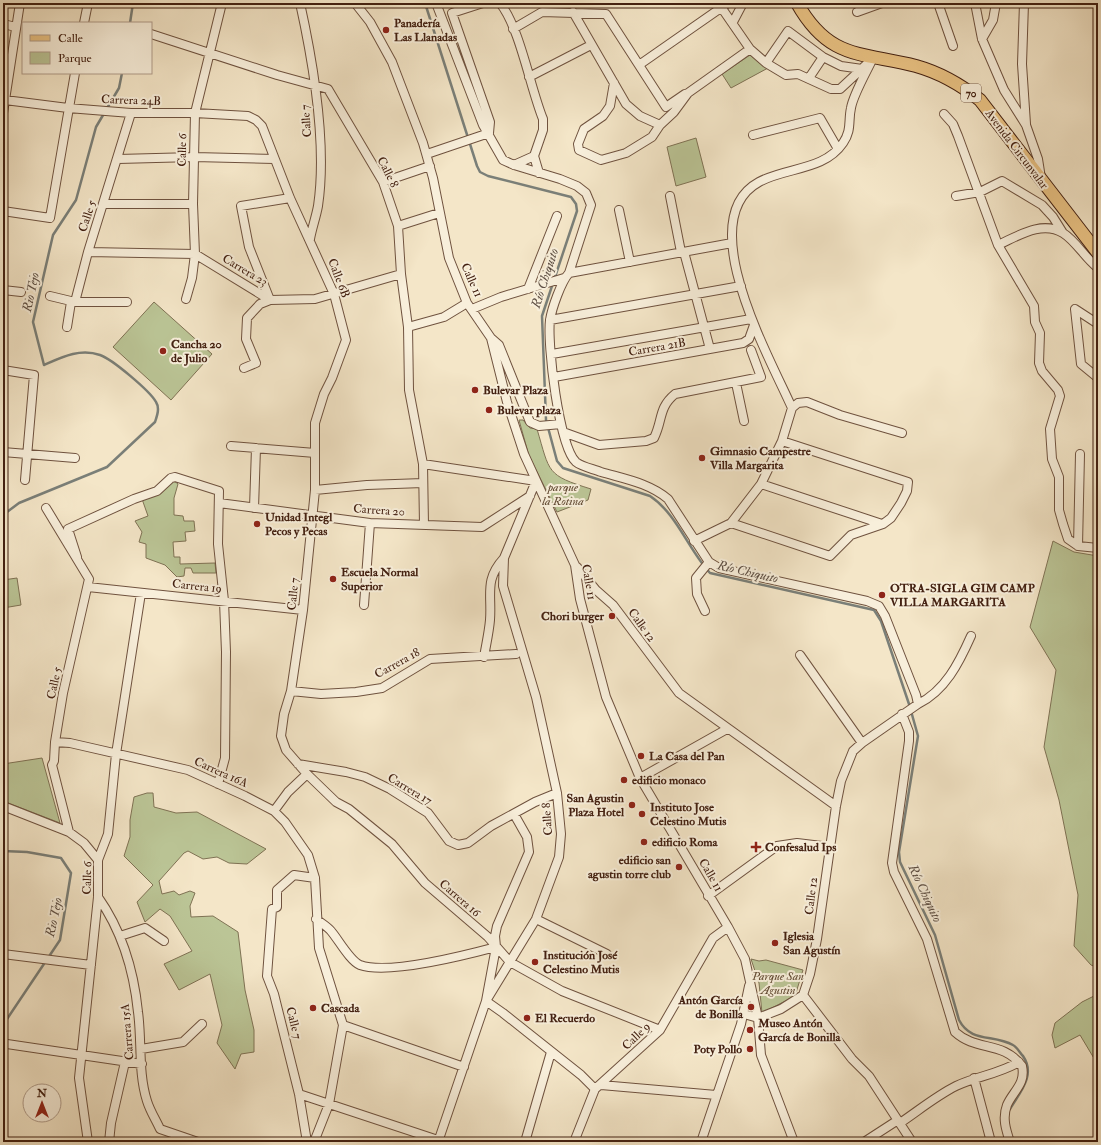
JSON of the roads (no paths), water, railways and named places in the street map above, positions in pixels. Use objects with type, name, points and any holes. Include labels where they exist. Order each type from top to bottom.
[{"type":"main road","name":"Avenida Circunvalar","points":[[797,3],[807,22],[821,35],[847,51],[873,58],[915,66],[948,77],[980,100],[1098,253]]},
{"type":"street","points":[[3,113],[18,33],[20,3]]},
{"type":"street","points":[[84,22],[88,3]]},
{"type":"street","name":"Calle 6","points":[[186,299],[192,278],[195,254],[193,204],[195,113],[222,3]]},
{"type":"street","name":"Calle 7","points":[[300,3],[315,86],[319,140],[320,179],[318,206],[310,238]]},
{"type":"street","name":"Calle 11","points":[[355,3],[370,22],[392,62],[427,154],[449,258],[470,306],[491,338],[507,402],[524,454],[575,565],[582,606],[606,698],[640,778],[708,896],[728,927],[745,959],[758,1018],[761,1055],[794,1142]]},
{"type":"street","points":[[436,3],[483,125],[489,133],[503,160],[514,166],[560,178],[577,186],[586,193],[591,205],[564,277],[550,320],[559,427],[569,452],[576,462],[591,469],[645,484],[664,496],[680,517],[707,564],[867,601],[879,606],[885,616],[910,709],[909,742],[892,855],[894,872],[927,939],[955,1032],[964,1040],[1005,1050],[1022,1066],[1023,1080],[1006,1110],[1005,1128],[1010,1142]]},
{"type":"street","points":[[482,3],[452,12],[490,122],[489,133]]},
{"type":"street","points":[[500,3],[505,9],[513,29],[543,119],[543,130],[534,156],[539,173]]},
{"type":"street","points":[[733,22],[743,3]]},
{"type":"street","points":[[857,12],[882,3]]},
{"type":"street","points":[[938,3],[953,46]]},
{"type":"street","points":[[975,3],[982,39],[1004,90],[1026,125],[1038,159],[1041,178]]},
{"type":"street","points":[[982,39],[994,20],[996,3]]},
{"type":"street","points":[[1024,3],[1022,64],[1026,125]]},
{"type":"street","points":[[639,65],[725,5],[733,22],[750,49],[766,63],[786,75],[798,74],[831,89],[840,89],[873,58]]},
{"type":"street","points":[[513,29],[542,12],[606,14],[666,107],[750,49]]},
{"type":"street","points":[[573,12],[626,104],[634,112],[660,125]]},
{"type":"street","points":[[3,24],[18,33]]},
{"type":"street","points":[[766,63],[788,31],[823,56],[841,66],[862,69]]},
{"type":"street","points":[[152,34],[315,86]]},
{"type":"street","points":[[529,77],[591,45]]},
{"type":"street","points":[[809,78],[823,56]]},
{"type":"street","points":[[694,542],[731,523],[761,484],[782,441],[795,405],[753,322],[734,266],[732,243],[734,213],[740,198],[760,181],[797,171],[827,158],[838,149],[844,142],[850,128],[850,108],[873,58]]},
{"type":"street","points":[[3,211],[50,218],[75,74]]},
{"type":"street","points":[[614,83],[610,106],[603,116],[587,125],[578,148],[579,150],[601,160],[626,153],[652,137],[660,125],[674,112],[688,92]]},
{"type":"street","name":"Calle 8","points":[[315,86],[328,89],[383,182],[398,226],[401,274],[408,327],[409,390],[423,464],[424,525]]},
{"type":"street","name":"Carrera 24B","points":[[5,100],[68,108],[131,113],[195,113],[248,116],[256,120]]},
{"type":"street","name":"Calle 5","points":[[67,327],[73,302],[131,113]]},
{"type":"street","points":[[944,114],[953,124],[980,192],[998,245],[1034,306],[1036,322],[1040,333],[1039,363],[1042,371],[1058,390],[1060,396],[1050,429],[1052,459],[1059,478],[1060,510],[1068,539],[1078,546],[1098,548]]},
{"type":"street","points":[[752,135],[820,118],[838,149]]},
{"type":"street","name":"Calle 6B","points":[[256,120],[262,126],[290,198],[310,238],[334,294],[346,340],[332,378],[324,394],[315,423],[315,453]]},
{"type":"street","points":[[427,154],[489,133]]},
{"type":"street","points":[[514,166],[534,156]]},
{"type":"street","points":[[118,159],[194,157],[274,159]]},
{"type":"street","points":[[383,182],[430,166]]},
{"type":"street","points":[[956,196],[980,192],[1002,181],[1042,205],[1053,217],[1063,233],[1098,268]]},
{"type":"street","points":[[670,196],[694,295],[705,327],[710,349]]},
{"type":"street","points":[[244,368],[256,363],[246,339],[247,318],[260,304],[270,300],[249,247],[241,206],[290,198]]},
{"type":"street","points":[[103,204],[193,204]]},
{"type":"street","points":[[619,210],[630,262]]},
{"type":"street","points":[[398,226],[439,214]]},
{"type":"street","points":[[528,289],[557,216]]},
{"type":"street","points":[[998,245],[1040,227],[1052,228],[1063,233]]},
{"type":"street","points":[[408,327],[444,317],[470,306],[564,277],[630,262],[732,243]]},
{"type":"street","points":[[88,252],[195,254]]},
{"type":"street","name":"Carrera 23","points":[[195,254],[270,300],[315,299],[401,274]]},
{"type":"street","points":[[550,320],[741,286]]},
{"type":"street","points":[[3,290],[21,292]]},
{"type":"street","points":[[50,296],[73,302],[127,302]]},
{"type":"street","points":[[1098,324],[1075,309],[1081,364],[1098,378]]},
{"type":"street","points":[[552,354],[705,327],[753,322]]},
{"type":"street","name":"Carrera 21B","points":[[554,377],[743,343],[749,339],[753,322]]},
{"type":"street","points":[[491,338],[499,345],[505,357],[530,422],[539,426],[559,427],[599,445],[646,441],[654,438],[657,431],[659,417],[667,401],[675,394],[761,377],[751,350]]},
{"type":"street","points":[[3,370],[34,375],[25,480]]},
{"type":"street","points":[[736,383],[744,420]]},
{"type":"street","points":[[795,405],[807,402],[840,415],[902,433]]},
{"type":"street","points":[[731,523],[830,556],[851,535],[883,524],[891,518],[907,491],[908,482],[782,441]]},
{"type":"street","points":[[231,446],[315,453]]},
{"type":"street","points":[[254,508],[256,448]]},
{"type":"street","points":[[3,452],[75,458]]},
{"type":"street","name":"Calle 7","points":[[281,736],[284,714],[291,691],[303,610],[315,490],[315,453]]},
{"type":"street","points":[[1078,546],[1080,454]]},
{"type":"street","points":[[423,464],[536,481]]},
{"type":"street","points":[[77,557],[68,529],[134,499],[156,491],[171,478],[175,477],[183,481],[220,491],[218,544],[224,602],[225,758],[218,784]]},
{"type":"street","name":"Calle 8","points":[[441,1141],[486,1001],[536,919],[559,857],[561,834],[557,793],[536,697],[503,586],[504,558],[536,481]]},
{"type":"street","points":[[315,490],[367,485],[423,483]]},
{"type":"street","points":[[761,484],[883,524]]},
{"type":"street","name":"Carrera 20","points":[[219,503],[370,523],[482,527],[530,496]]},
{"type":"street","name":"Calle 5","points":[[46,508],[89,579],[63,693],[54,742],[54,761],[52,765],[69,832]]},
{"type":"street","points":[[364,605],[370,523]]},
{"type":"street","points":[[484,657],[490,620],[489,592],[494,568],[504,558]]},
{"type":"street","points":[[705,611],[697,594],[698,575],[707,564]]},
{"type":"street","name":"Calle 12","points":[[575,565],[596,590],[613,604],[679,693],[836,806],[817,939],[810,974],[803,995]]},
{"type":"street","name":"Carrera 19","points":[[88,587],[303,610]]},
{"type":"street","name":"Calle 6","points":[[88,1142],[79,1078],[98,898],[98,860],[108,834],[116,754],[141,593]]},
{"type":"street","points":[[836,806],[841,781],[853,752],[862,743],[910,709],[930,699],[958,665],[971,636]]},
{"type":"street","name":"Carrera 18","points":[[291,691],[321,694],[356,692],[382,688],[430,659],[516,654]]},
{"type":"street","points":[[800,655],[862,743]]},
{"type":"street","points":[[640,778],[727,729]]},
{"type":"street","name":"Carrera 16","points":[[281,736],[286,750],[307,774],[336,802],[349,809],[392,844],[425,883],[488,937],[510,962],[562,990],[660,1030]]},
{"type":"street","name":"Carrera 16A","points":[[54,742],[70,743],[188,770],[205,776],[218,784],[274,811],[285,822],[308,855],[315,878],[316,919],[319,948],[343,1025]]},
{"type":"street","name":"Carrera 17","points":[[298,764],[346,772],[365,777],[378,783],[428,813],[450,841],[458,845],[468,843],[492,826],[557,793]]},
{"type":"street","points":[[274,811],[288,792],[307,774]]},
{"type":"street","points":[[3,806],[69,832],[84,843],[98,860]]},
{"type":"street","points":[[514,814],[527,837],[529,852],[497,926],[495,936],[496,947],[486,1001],[598,1088],[716,1095]]},
{"type":"street","points":[[708,896],[776,846],[797,844],[830,848]]},
{"type":"street","name":"Calle 7","points":[[307,1142],[299,1094],[274,994],[267,976],[272,909],[277,907],[277,890],[294,875],[315,878]]},
{"type":"street","name":"Carrera 15A","points":[[98,898],[108,911],[120,936],[132,976],[138,1012],[142,1064],[147,1101],[160,1129],[198,1142]]},
{"type":"street","points":[[316,919],[329,929],[359,965],[378,967],[404,966],[458,958],[496,947]]},
{"type":"street","points":[[536,919],[607,954]]},
{"type":"street","name":"Calle 9","points":[[574,1142],[598,1088],[660,1030],[713,938],[728,927]]},
{"type":"street","points":[[120,936],[146,928],[164,941]]},
{"type":"street","points":[[3,954],[91,965]]},
{"type":"street","points":[[701,1142],[744,1014],[750,977]]},
{"type":"street","points":[[744,1014],[758,1018],[781,1009],[803,995],[852,1059],[869,1076],[912,1142]]},
{"type":"street","points":[[141,1049],[183,1042],[202,1024]]},
{"type":"street","points":[[314,1142],[327,1103],[343,1025],[464,1067]]},
{"type":"street","points":[[6,1044],[142,1064]]},
{"type":"street","points":[[525,1142],[551,1052]]},
{"type":"street","points":[[109,1142],[111,1123],[125,1062]]},
{"type":"street","points":[[864,1142],[899,1122],[955,1086],[974,1078],[1007,1069],[1019,1062]]},
{"type":"street","points":[[974,1078],[991,1142]]},
{"type":"street","points":[[299,1094],[441,1141]]},
{"type":"waterway","name":"Rio Tejo","points":[[130,22],[133,3]]},
{"type":"waterway","name":"Río Chiquito","points":[[425,3],[480,172],[488,176],[571,197],[576,204],[577,211],[542,316],[546,420],[557,461],[563,468],[650,496],[668,512],[702,564],[710,573],[874,610],[881,621],[910,707]]},
{"type":"waterway","name":"Rio Tejo","points":[[3,515],[19,503],[107,467],[155,422],[157,417],[158,407],[152,397],[139,383],[100,355],[85,352],[71,354],[44,365],[33,322],[53,235],[76,200],[96,127],[119,88],[122,74]]},
{"type":"waterway","name":"Río Chiquito","points":[[911,711],[918,736],[899,852],[900,862],[935,935],[959,1020],[964,1027],[976,1035],[1005,1042],[1014,1046],[1027,1063],[1028,1070],[1025,1083],[1010,1109]]},
{"type":"waterway","name":"Rio Tejo","points":[[3,851],[27,852],[61,858],[71,873],[60,940],[3,1025]]},
{"type":"place","name":"Panadería Las Llanadas","points":[[386,30]]},
{"type":"place","name":"Cancha 20 de Julio","points":[[163,351]]},
{"type":"place","name":"Bulevar Plaza","points":[[475,390]]},
{"type":"place","name":"Bulevar plaza","points":[[489,410]]},
{"type":"place","name":"Gimnasio Campestre Villa Margarita","points":[[702,458]]},
{"type":"place","name":"Unidad Integl Pecos y Pecas","points":[[257,524]]},
{"type":"place","name":"Escuela Normal Superior","points":[[333,579]]},
{"type":"place","name":"OTRA-SIGLA GIM CAMP VILLA MARGARITA","points":[[882,595]]},
{"type":"place","name":"Chori burger","points":[[612,616]]},
{"type":"place","name":"La Casa del Pan","points":[[641,756]]},
{"type":"place","name":"edificio monaco","points":[[624,780]]},
{"type":"place","name":"San Agustin Plaza Hotel","points":[[632,805]]},
{"type":"place","name":"Instituto Jose Celestino Mutis","points":[[642,814]]},
{"type":"place","name":"edificio Roma","points":[[644,842]]},
{"type":"place","name":"Confesalud Ips","points":[[756,847]]},
{"type":"place","name":"edificio san agustin torre club","points":[[679,867]]},
{"type":"place","name":"Iglesia San Agustín","points":[[775,943]]},
{"type":"place","name":"Institución José Celestino Mutis","points":[[535,962]]},
{"type":"place","name":"Antón García de Bonilla","points":[[751,1007]]},
{"type":"place","name":"Cascada","points":[[313,1008]]},
{"type":"place","name":"El Recuerdo","points":[[527,1018]]},
{"type":"place","name":"Museo Antón García de Bonilla","points":[[750,1030]]},
{"type":"place","name":"Poty Pollo","points":[[750,1049]]},
{"type":"park label","name":"parque la Rotina","points":[[563,494]]},
{"type":"park label","name":"Parque San Agustin","points":[[778,983]]}]
